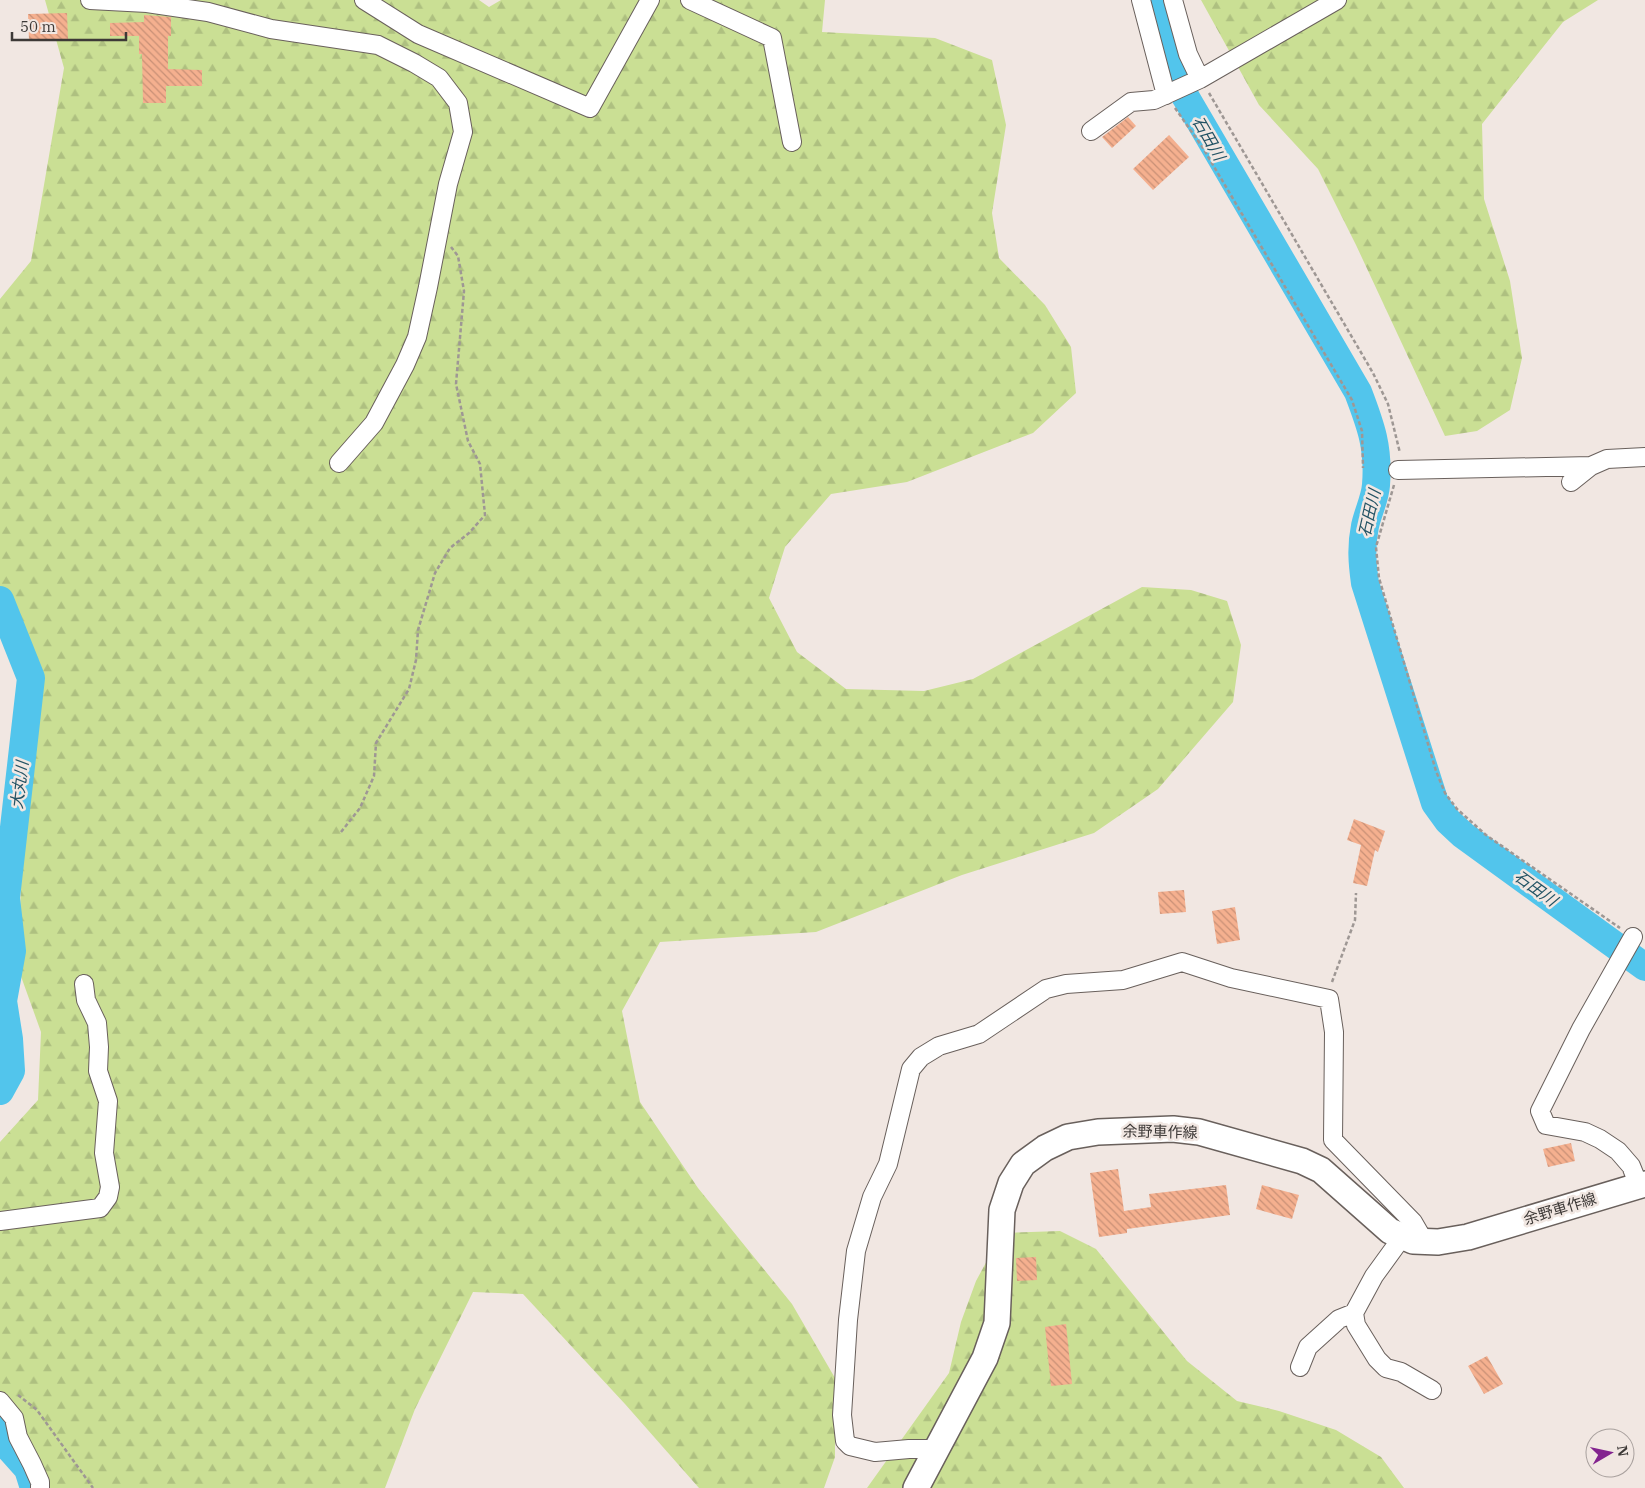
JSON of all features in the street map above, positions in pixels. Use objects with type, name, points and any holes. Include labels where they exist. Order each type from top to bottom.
[{"type":"main road","name":"余野車作線","points":[[916,1488],[985,1358],[996,1323],[1002,1210],[1011,1183],[1023,1164],[1045,1148],[1068,1137],[1098,1132],[1173,1129],[1200,1132],[1245,1144],[1302,1161],[1321,1170],[1390,1231],[1413,1239],[1438,1242],[1468,1237],[1642,1185]]},
{"type":"street","points":[[90,0],[147,3],[208,12],[271,29],[378,45],[439,78],[458,103],[464,132],[448,184],[416,337],[405,365],[374,423],[338,463]]},
{"type":"street","points":[[364,0],[418,34],[590,108],[650,0]]},
{"type":"street","points":[[690,0],[772,38],[792,142]]},
{"type":"street","points":[[1140,0],[1166,95]]},
{"type":"street","points":[[1173,0],[1188,54],[1200,79]]},
{"type":"street","points":[[1091,130],[1131,102],[1154,100],[1200,79],[1338,0]]},
{"type":"street","points":[[1572,482],[1591,466],[1607,459],[1645,457]]},
{"type":"street","points":[[1398,470],[1591,466]]},
{"type":"street","points":[[1633,937],[1580,1029],[1540,1112],[1546,1125],[1585,1132],[1600,1139],[1618,1152],[1631,1166],[1642,1185]]},
{"type":"street","points":[[937,1449],[875,1452],[850,1446],[845,1441],[842,1415],[848,1320],[856,1251],[872,1198],[888,1164],[911,1069],[921,1057],[939,1046],[979,1034],[1046,989],[1066,984],[1123,980],[1182,962],[1231,978],[1329,999],[1334,1032],[1333,1140],[1413,1222],[1413,1239],[1374,1276],[1354,1313],[1356,1325],[1377,1359],[1386,1368],[1401,1372],[1432,1390]]},
{"type":"street","points":[[0,1221],[100,1208],[108,1197],[110,1187],[104,1153],[108,1101],[98,1071],[99,1047],[97,1024],[86,1000],[84,984]]},
{"type":"street","points":[[1300,1367],[1308,1347],[1339,1319],[1354,1313]]},
{"type":"street","points":[[8,1397],[18,1436],[40,1482],[40,1488]]},
{"type":"path","points":[[1200,79],[1373,373],[1388,404],[1400,451],[1398,470],[1376,547],[1378,578],[1436,771],[1445,793],[1457,810],[1486,835],[1633,937]]},
{"type":"path","points":[[1166,95],[1203,148],[1352,400],[1362,431],[1363,468]]},
{"type":"path","points":[[341,832],[360,808],[374,776],[376,744],[409,690],[416,660],[418,630],[435,573],[450,548],[469,533],[485,515],[480,464],[468,441],[456,384],[464,291],[458,256],[439,233]]},
{"type":"path","points":[[1329,999],[1333,977],[1355,920],[1356,893]]},
{"type":"path","points":[[8,1397],[37,1410],[93,1488]]},
{"type":"green space","points":[[45,0],[479,0],[489,7],[501,0],[825,0],[822,32],[935,38],[992,60],[1006,125],[992,213],[999,258],[1045,305],[1071,347],[1076,393],[1033,433],[907,482],[831,494],[785,547],[769,598],[797,652],[846,689],[924,691],[973,679],[1142,587],[1191,590],[1227,601],[1241,645],[1233,702],[1158,789],[1094,833],[962,875],[816,932],[660,942],[622,1011],[640,1102],[698,1188],[792,1304],[835,1378],[835,1457],[824,1488],[699,1488],[625,1404],[523,1294],[473,1292],[415,1409],[385,1488],[36,1488],[0,1454],[0,1142],[38,1100],[41,1032],[18,968],[24,802],[22,699],[6,629],[0,618],[0,299],[31,261],[64,68]]},
{"type":"green space","points":[[1201,0],[1598,0],[1563,22],[1482,124],[1484,199],[1510,281],[1522,358],[1510,410],[1477,431],[1445,436],[1356,245],[1318,169],[1259,105]]},
{"type":"green space","points":[[1060,1231],[1096,1249],[1187,1361],[1237,1401],[1279,1411],[1336,1430],[1381,1457],[1404,1488],[867,1488],[949,1373],[961,1322],[976,1281],[1002,1233]]},
{"type":"building","points":[[67,13],[68,39],[29,40],[28,14]]},
{"type":"building","points":[[144,15],[171,17],[171,36],[168,36],[168,69],[202,70],[202,86],[166,86],[166,103],[143,103],[142,54],[139,54],[139,36],[110,36],[110,23],[144,22]]},
{"type":"building","points":[[1128,117],[1136,126],[1112,148],[1102,137]]},
{"type":"building","points":[[1169,135],[1189,157],[1153,190],[1133,169]]},
{"type":"building","points":[[1354,819],[1385,831],[1378,852],[1375,850],[1367,886],[1353,883],[1361,845],[1347,840]]},
{"type":"building","points":[[1184,890],[1186,912],[1160,914],[1158,892]]},
{"type":"building","points":[[1235,907],[1240,940],[1217,944],[1212,911]]},
{"type":"building","points":[[1571,1143],[1575,1161],[1548,1167],[1543,1149]]},
{"type":"building","points":[[1118,1169],[1124,1211],[1151,1207],[1149,1194],[1226,1185],[1230,1215],[1127,1229],[1127,1233],[1099,1237],[1090,1173]]},
{"type":"building","points":[[1262,1185],[1299,1195],[1292,1219],[1256,1209]]},
{"type":"building","points":[[1036,1257],[1037,1280],[1017,1281],[1016,1258]]},
{"type":"building","points":[[1066,1324],[1072,1384],[1051,1386],[1045,1327]]},
{"type":"building","points":[[1487,1356],[1503,1384],[1484,1394],[1468,1366]]},
{"type":"waterway","name":"石田川","points":[[1154,0],[1166,46],[1185,96],[1358,392],[1367,416],[1375,448],[1377,472],[1373,500],[1366,521],[1363,540],[1365,583],[1435,803],[1448,821],[1463,835],[1645,967]]},
{"type":"waterway","name":"大丸川","points":[[0,600],[31,678],[6,898],[12,951],[3,1001],[9,1039],[11,1071],[0,1091]]},
{"type":"waterway","name":"大丸川","points":[[0,1414],[11,1450],[28,1469],[34,1488]]}]
